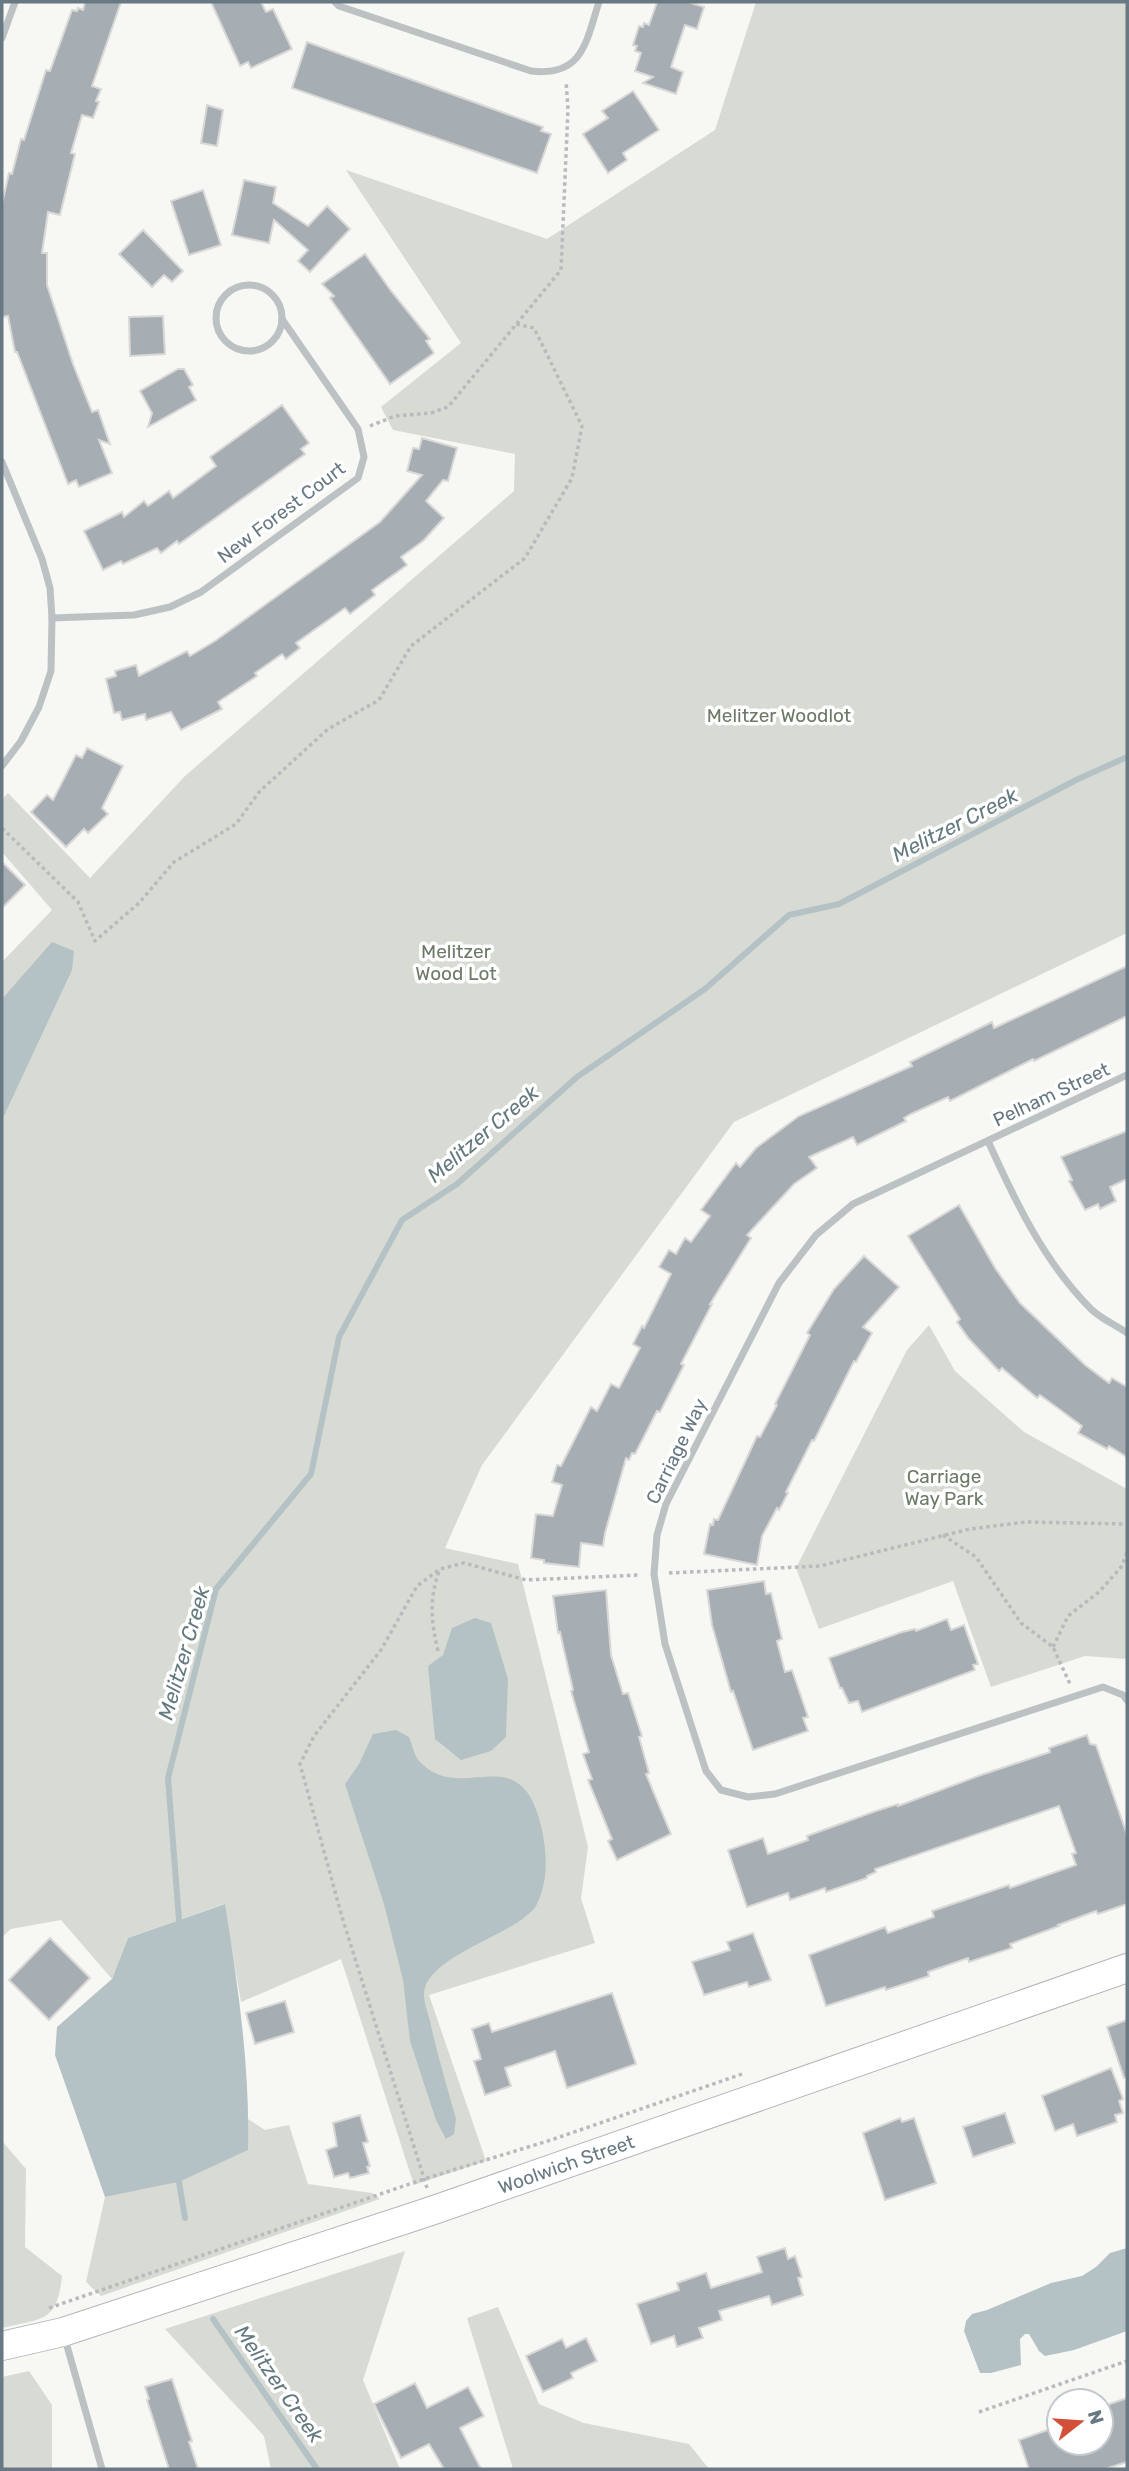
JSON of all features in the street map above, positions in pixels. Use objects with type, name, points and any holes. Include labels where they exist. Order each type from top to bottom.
[{"type":"street","points":[[2,38],[15,2]]},
{"type":"street","points":[[335,2],[338,6],[531,71],[549,73],[575,62],[583,52],[598,2]]},
{"type":"street","name":"New Forest Court","points":[[52,618],[134,615],[170,607],[201,592],[358,478],[364,457],[358,429],[282,320],[279,303],[272,294],[253,285],[241,286],[230,290],[222,298],[216,311],[216,323],[222,339],[231,347],[242,351],[253,352],[265,348],[277,337],[282,320]]},
{"type":"street","points":[[2,462],[42,559],[50,588],[52,618],[51,671],[39,707],[21,741],[2,766]]},
{"type":"street","name":"Pelham Street","points":[[988,1141],[1127,1075]]},
{"type":"street","points":[[988,1141],[1014,1198],[1048,1259],[1093,1311],[1127,1333]]},
{"type":"street","name":"Carriage Way","points":[[988,1141],[852,1204],[816,1235],[779,1283],[666,1504],[657,1535],[654,1574],[665,1644],[706,1771],[721,1790],[748,1797],[775,1794],[1103,1687],[1123,1695],[1127,1700]]},
{"type":"street","name":"Woolwich Street","points":[[2,2346],[62,2332],[434,2210],[1127,1968]]},
{"type":"street","points":[[62,2332],[102,2469]]},
{"type":"path","points":[[358,429],[383,423],[395,416],[431,413],[448,407],[561,270],[568,109],[565,68]]},
{"type":"path","points":[[2,828],[78,902],[95,941],[139,903],[174,862],[236,824],[259,792],[328,729],[379,700],[411,646],[525,558],[572,478],[582,426],[534,328],[516,324]]},
{"type":"path","points":[[669,1573],[820,1566],[970,1529],[1026,1522],[1127,1524]]},
{"type":"path","points":[[943,1535],[976,1557],[1021,1623],[1053,1647],[1075,1696]]},
{"type":"path","points":[[1053,1647],[1068,1616],[1100,1592],[1122,1566],[1127,1552]]},
{"type":"path","points":[[434,2210],[342,1917],[300,1764],[314,1736],[382,1650],[417,1586],[440,1569],[464,1563],[526,1580],[640,1575]]},
{"type":"path","points":[[438,1651],[432,1626],[432,1592],[440,1569]]},
{"type":"path","points":[[47,2309],[424,2179],[551,2140],[748,2072]]},
{"type":"path","points":[[979,2412],[1127,2361]]},
{"type":"green space","name":"Melitzer Woodlot","points":[[756,2],[1127,2],[1127,933],[734,1122],[482,1465],[445,1548],[518,1564],[588,1847],[581,1898],[595,1943],[429,1995],[486,2161],[414,2185],[341,1959],[241,2002],[224,1904],[128,1938],[112,1979],[61,1920],[11,1929],[2,1937],[2,962],[52,910],[2,852],[2,800],[8,793],[90,878],[185,776],[514,491],[515,454],[393,430],[381,407],[461,343],[346,170],[547,239],[715,130]]},
{"type":"green space","name":"Carriage Way Park","points":[[929,1325],[955,1371],[1024,1432],[1127,1489],[1127,1659],[1085,1656],[991,1687],[953,1581],[819,1629],[796,1568],[907,1350]]},
{"type":"green space","points":[[248,2119],[265,2130],[289,2125],[308,2184],[372,2193],[380,2199],[101,2296],[86,2282],[105,2197],[179,2182],[247,2150]]},
{"type":"green space","points":[[2,2141],[26,2169],[25,2247],[62,2276],[56,2303],[46,2316],[2,2328]]},
{"type":"green space","points":[[405,2251],[363,2380],[400,2469],[271,2469],[264,2436],[165,2329]]},
{"type":"green space","points":[[498,2307],[539,2404],[584,2423],[689,2444],[709,2469],[513,2469],[467,2318]]},
{"type":"green space","points":[[29,2371],[52,2405],[52,2469],[2,2469],[2,2377]]},
{"type":"shaded area","points":[[52,942],[74,951],[72,970],[2,1120],[2,999]]},
{"type":"shaded area","points":[[475,1618],[491,1623],[508,1679],[506,1737],[491,1751],[461,1760],[435,1739],[428,1666],[443,1655],[452,1628]]},
{"type":"shaded area","points":[[396,1730],[409,1737],[419,1761],[435,1773],[452,1778],[502,1777],[516,1782],[529,1795],[539,1818],[544,1840],[544,1885],[534,1909],[513,1925],[449,1960],[427,1982],[425,2001],[456,2119],[454,2134],[446,2139],[436,2120],[410,2041],[403,1980],[384,1904],[345,1784],[359,1764],[373,1734]]},
{"type":"shaded area","points":[[225,1904],[245,2057],[248,2150],[179,2182],[105,2197],[55,2055],[57,2027],[112,1979],[128,1938]]},
{"type":"shaded area","points":[[1127,2248],[1127,2331],[1074,2350],[1045,2356],[1029,2334],[1025,2334],[1020,2339],[1021,2365],[991,2373],[980,2373],[964,2331],[966,2321],[972,2314],[1051,2283],[1082,2276],[1110,2253]]},
{"type":"building","points":[[85,2],[121,2],[92,86],[101,89],[96,101],[99,102],[93,118],[82,115],[71,153],[75,154],[60,215],[48,212],[42,253],[47,253],[47,285],[73,364],[92,412],[98,410],[110,444],[99,440],[112,473],[79,487],[76,480],[68,484],[15,352],[8,316],[2,317],[2,204],[9,173],[12,174],[21,139],[24,140],[46,70],[50,71],[72,10],[83,10]]},
{"type":"building","points":[[211,2],[261,2],[266,12],[273,9],[292,49],[251,68],[248,62],[240,66]]},
{"type":"building","points":[[657,2],[688,2],[704,7],[697,29],[685,25],[671,67],[683,72],[676,94],[643,83],[653,77],[635,71],[641,53],[635,51],[637,46],[633,45],[639,26],[643,27],[644,23],[649,25]]},
{"type":"building","points":[[307,42],[543,127],[541,131],[551,134],[537,173],[292,88]]},
{"type":"building","points":[[633,91],[659,130],[623,153],[627,160],[608,173],[583,134],[608,118],[602,111]]},
{"type":"building","points":[[207,105],[223,110],[217,146],[201,143]]},
{"type":"building","points":[[244,180],[276,187],[273,203],[308,226],[327,206],[350,229],[310,272],[298,261],[308,250],[274,220],[269,243],[232,235]]},
{"type":"building","points":[[203,190],[221,245],[189,255],[171,201]]},
{"type":"building","points":[[143,230],[183,271],[172,282],[164,275],[152,287],[119,254]]},
{"type":"building","points":[[365,254],[430,339],[426,341],[434,353],[390,384],[330,298],[334,296],[322,284]]},
{"type":"building","points":[[163,316],[165,354],[130,356],[129,317]]},
{"type":"building","points":[[178,369],[184,369],[193,385],[189,387],[196,400],[148,427],[152,413],[140,391]]},
{"type":"building","points":[[282,405],[309,443],[301,449],[305,454],[179,544],[177,541],[161,553],[157,548],[103,570],[84,531],[122,512],[124,517],[144,501],[148,506],[169,491],[173,498],[216,466],[210,457]]},
{"type":"building","points":[[422,438],[457,448],[448,481],[443,480],[426,501],[444,518],[423,541],[401,557],[407,565],[372,590],[375,595],[350,614],[345,608],[296,643],[300,648],[286,659],[282,654],[255,673],[257,676],[218,702],[222,709],[181,730],[171,712],[146,720],[145,714],[122,720],[120,712],[114,713],[106,679],[116,676],[115,671],[136,665],[139,676],[187,651],[190,656],[215,641],[380,522],[422,475],[407,471],[413,448],[419,449]]},
{"type":"building","points":[[87,748],[123,766],[102,808],[108,814],[88,833],[84,829],[66,847],[31,812],[47,795],[53,800],[76,755],[82,758]]},
{"type":"building","points":[[2,862],[25,885],[2,908]]},
{"type":"building","points":[[1127,966],[1127,1016],[950,1101],[948,1097],[911,1114],[904,1118],[906,1121],[857,1145],[853,1137],[809,1157],[817,1168],[794,1184],[747,1235],[751,1238],[710,1304],[660,1412],[657,1411],[635,1454],[632,1453],[629,1460],[626,1458],[603,1546],[581,1543],[579,1567],[544,1563],[544,1560],[531,1558],[536,1514],[553,1516],[562,1485],[552,1482],[557,1465],[561,1466],[591,1407],[597,1411],[611,1384],[619,1388],[640,1348],[633,1344],[671,1274],[659,1267],[669,1250],[676,1254],[685,1238],[691,1242],[710,1216],[701,1210],[736,1163],[740,1167],[756,1148],[799,1116],[912,1066],[910,1062],[992,1022],[994,1028]]},
{"type":"building","points":[[1127,1131],[1127,1179],[1110,1187],[1116,1201],[1100,1209],[1098,1204],[1085,1210],[1069,1181],[1072,1180],[1061,1157]]},
{"type":"building","points":[[959,1205],[995,1268],[1020,1303],[1085,1365],[1109,1383],[1112,1378],[1127,1387],[1127,1457],[1078,1433],[1082,1426],[1040,1395],[1037,1398],[1002,1368],[999,1371],[957,1322],[960,1319],[908,1236]]},
{"type":"building","points":[[864,1256],[899,1287],[863,1327],[872,1333],[856,1362],[854,1361],[814,1441],[812,1440],[779,1510],[777,1508],[762,1536],[757,1565],[704,1554],[710,1524],[713,1525],[714,1519],[718,1520],[757,1436],[760,1437],[777,1405],[775,1404],[810,1335],[807,1333],[834,1289]]},
{"type":"building","points":[[764,1581],[766,1594],[771,1593],[782,1639],[777,1641],[785,1672],[792,1670],[808,1717],[803,1718],[808,1731],[753,1750],[733,1691],[731,1692],[712,1625],[707,1590]]},
{"type":"building","points":[[606,1590],[611,1655],[623,1694],[628,1693],[642,1736],[639,1737],[649,1773],[646,1774],[671,1834],[617,1860],[608,1841],[612,1839],[588,1780],[592,1779],[583,1754],[589,1752],[571,1691],[573,1690],[560,1632],[558,1633],[553,1596]]},
{"type":"building","points":[[947,1619],[951,1630],[964,1625],[978,1664],[973,1665],[975,1670],[862,1712],[858,1701],[849,1703],[840,1688],[829,1658]]},
{"type":"building","points":[[1087,1735],[1090,1744],[1096,1745],[1127,1835],[1127,1904],[1098,1914],[1096,1911],[1058,1925],[1010,1944],[1012,1948],[969,1962],[968,1958],[928,1972],[929,1976],[826,2006],[809,1955],[885,1927],[888,1933],[934,1917],[932,1911],[1076,1865],[1072,1854],[1076,1853],[1059,1806],[875,1869],[876,1872],[867,1878],[826,1892],[825,1888],[790,1900],[788,1893],[747,1907],[728,1850],[763,1838],[768,1854],[808,1840],[807,1836],[1050,1752],[1049,1748]]},
{"type":"building","points":[[753,1933],[771,1980],[749,1987],[747,1982],[704,1995],[692,1962],[730,1950],[727,1942]]},
{"type":"building","points":[[50,1938],[90,1978],[49,2020],[9,1980]]},
{"type":"building","points":[[612,1993],[636,2064],[567,2088],[555,2051],[505,2068],[511,2086],[485,2095],[474,2061],[481,2059],[472,2029],[489,2023],[492,2032]]},
{"type":"building","points":[[285,2001],[294,2032],[255,2044],[246,2013]]},
{"type":"building","points":[[1127,2020],[1127,2077],[1124,2078],[1107,2027]]},
{"type":"building","points":[[1111,2068],[1123,2099],[1119,2101],[1123,2113],[1115,2115],[1117,2122],[1077,2136],[1073,2124],[1055,2131],[1042,2096]]},
{"type":"building","points":[[1005,2113],[1015,2143],[973,2157],[963,2127]]},
{"type":"building","points":[[360,2115],[368,2142],[363,2143],[370,2166],[367,2167],[369,2173],[350,2178],[348,2173],[334,2177],[326,2150],[337,2146],[333,2123]]},
{"type":"building","points":[[900,2118],[902,2122],[914,2118],[936,2183],[885,2200],[863,2133]]},
{"type":"building","points":[[785,2248],[788,2259],[795,2256],[802,2277],[798,2278],[803,2295],[772,2305],[769,2296],[719,2311],[722,2320],[699,2328],[703,2338],[677,2347],[674,2336],[651,2344],[637,2304],[679,2290],[677,2283],[706,2273],[711,2288],[762,2272],[757,2257]]},
{"type":"building","points":[[586,2338],[597,2361],[571,2373],[573,2378],[543,2392],[526,2356],[562,2339],[566,2348]]},
{"type":"building","points":[[172,2379],[198,2469],[169,2469],[147,2400],[149,2399],[145,2387]]},
{"type":"building","points":[[415,2383],[427,2408],[468,2387],[484,2416],[460,2428],[481,2469],[444,2469],[429,2444],[401,2458],[374,2404]]},
{"type":"building","points":[[1127,2398],[1127,2462],[1105,2469],[1029,2469],[1019,2440],[1045,2431],[1045,2457],[1115,2457],[1115,2402]]},
{"type":"waterway","name":"Melitzer Creek","points":[[179,1920],[168,1778],[216,1589],[311,1474],[339,1337],[402,1220],[457,1184],[577,1077],[705,989],[789,915],[839,904],[1076,780],[1127,757]]},
{"type":"waterway","points":[[179,2182],[185,2218]]},
{"type":"waterway","name":"Melitzer Creek","points":[[213,2319],[317,2469]]},
{"type":"park label","name":"Melitzer Wood Lot","points":[[456,962]]}]
